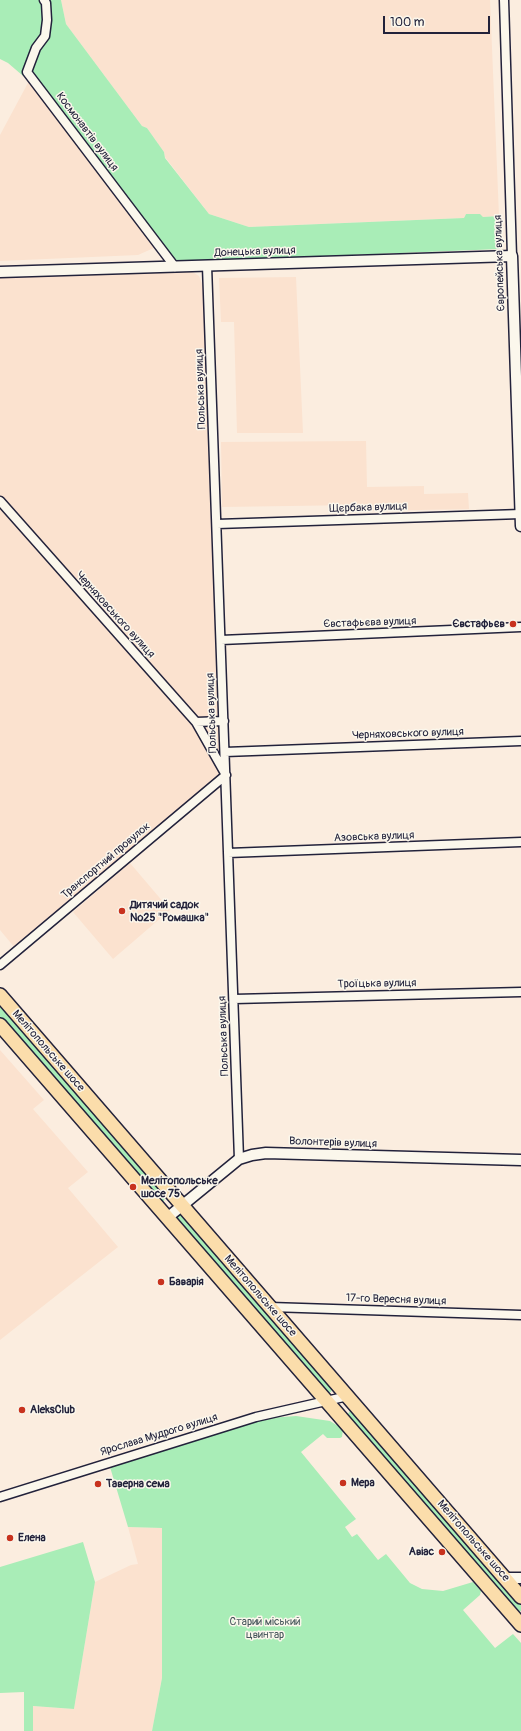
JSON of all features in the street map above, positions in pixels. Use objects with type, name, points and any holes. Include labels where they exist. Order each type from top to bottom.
[{"type":"main road","name":"Мелітопольське шосе","points":[[0,995],[521,1597]]},
{"type":"main road","name":"Мелітопольське шосе","points":[[0,1026],[520,1622]]},
{"type":"street","name":"Космонавтів вулиця","points":[[44,0],[46,3],[48,20],[45,36],[36,48],[27,72],[176,267]]},
{"type":"street","name":"Європейська вулиця","points":[[504,0],[519,425],[521,526]]},
{"type":"street","name":"Донецька вулиця","points":[[0,272],[512,256]]},
{"type":"street","name":"Польська вулиця","points":[[207,266],[239,1159]]},
{"type":"street","name":"Черняховського вулиця","points":[[0,501],[196,722],[226,775]]},
{"type":"street","name":"Щєрбака вулиця","points":[[216,524],[521,514]]},
{"type":"street","name":"Євстафьєва вулиця","points":[[221,640],[521,627]]},
{"type":"street","points":[[196,722],[224,721]]},
{"type":"street","name":"Черняховського вулиця","points":[[225,752],[521,741]]},
{"type":"street","name":"Транспортний провулок","points":[[0,965],[226,775]]},
{"type":"street","name":"Азовська вулиця","points":[[228,853],[521,842]]},
{"type":"street","name":"Троїцька вулиця","points":[[234,999],[521,992]]},
{"type":"street","name":"Волонтерів вулиця","points":[[167,1218],[239,1159],[252,1154],[266,1153],[521,1160]]},
{"type":"street","name":"17-го Вересня вулиця","points":[[270,1307],[521,1315]]},
{"type":"street","name":"Ярослава Мудрого вулиця","points":[[0,1496],[256,1417],[348,1396]]},
{"type":"street","points":[[505,1578],[521,1578]]},
{"type":"shaded area","points":[[61,0],[490,0],[499,216],[483,217],[466,214],[464,218],[249,227],[209,214],[165,157],[164,152],[147,128],[142,126],[66,24]]},
{"type":"shaded area","points":[[29,81],[156,247],[138,255],[0,261],[0,135]]},
{"type":"shaded area","points":[[191,271],[199,276],[203,286],[222,774],[15,948],[0,930],[0,278]]},
{"type":"shaded area","points":[[296,277],[303,433],[237,433],[234,322],[221,322],[219,278]]},
{"type":"shaded area","points":[[366,441],[367,487],[424,486],[424,494],[468,493],[469,509],[368,511],[356,505],[222,507],[221,442]]},
{"type":"shaded area","name":"Дитячий садок №25 \"Ромашка\"","points":[[130,863],[170,910],[113,959],[73,912]]},
{"type":"shaded area","points":[[0,1050],[44,1100],[33,1109],[88,1172],[68,1188],[118,1247],[0,1340]]},
{"type":"shaded area","points":[[128,1527],[162,1528],[162,1678],[152,1731],[33,1731],[33,1706],[74,1709],[95,1582],[131,1565],[138,1564]]},
{"type":"green space","points":[[0,0],[61,0],[66,24],[142,126],[147,128],[164,152],[165,158],[209,214],[249,227],[464,218],[466,214],[480,214],[483,217],[499,216],[500,249],[177,262],[156,247],[29,81],[8,63],[0,59]]},
{"type":"green space","points":[[0,1005],[165,1195],[164,1201],[159,1201],[0,1017]]},
{"type":"green space","points":[[181,1214],[332,1388],[331,1392],[327,1393],[176,1219]]},
{"type":"green space","points":[[350,1411],[354,1412],[521,1604],[521,1611],[518,1612],[347,1415]]},
{"type":"green space","name":"Старий міський цвинтар","points":[[296,1416],[330,1421],[343,1429],[342,1437],[327,1438],[323,1434],[301,1452],[356,1519],[345,1527],[352,1537],[357,1534],[378,1560],[386,1554],[410,1583],[422,1589],[443,1591],[473,1582],[481,1591],[480,1595],[463,1610],[495,1648],[513,1634],[521,1643],[521,1731],[152,1731],[162,1678],[162,1528],[128,1527],[110,1467],[269,1418]]},
{"type":"green space","points":[[83,1542],[95,1582],[74,1709],[33,1706],[33,1731],[24,1731],[24,1692],[0,1693],[0,1567]]},
{"type":"place","name":"Євстафьєв","points":[[513,624]]},
{"type":"place","name":"Дитячий садок №25 \"Ромашка\"","points":[[122,911]]},
{"type":"place","name":"Мелітопольське шосе 75","points":[[133,1187]]},
{"type":"place","name":"Баварія","points":[[161,1282]]},
{"type":"place","name":"AleksClub","points":[[22,1410]]},
{"type":"place","name":"Мера","points":[[343,1483]]},
{"type":"place","name":"Таверна сема","points":[[98,1484]]},
{"type":"place","name":"Елена","points":[[10,1538]]},
{"type":"place","name":"Авіас","points":[[442,1552]]}]
